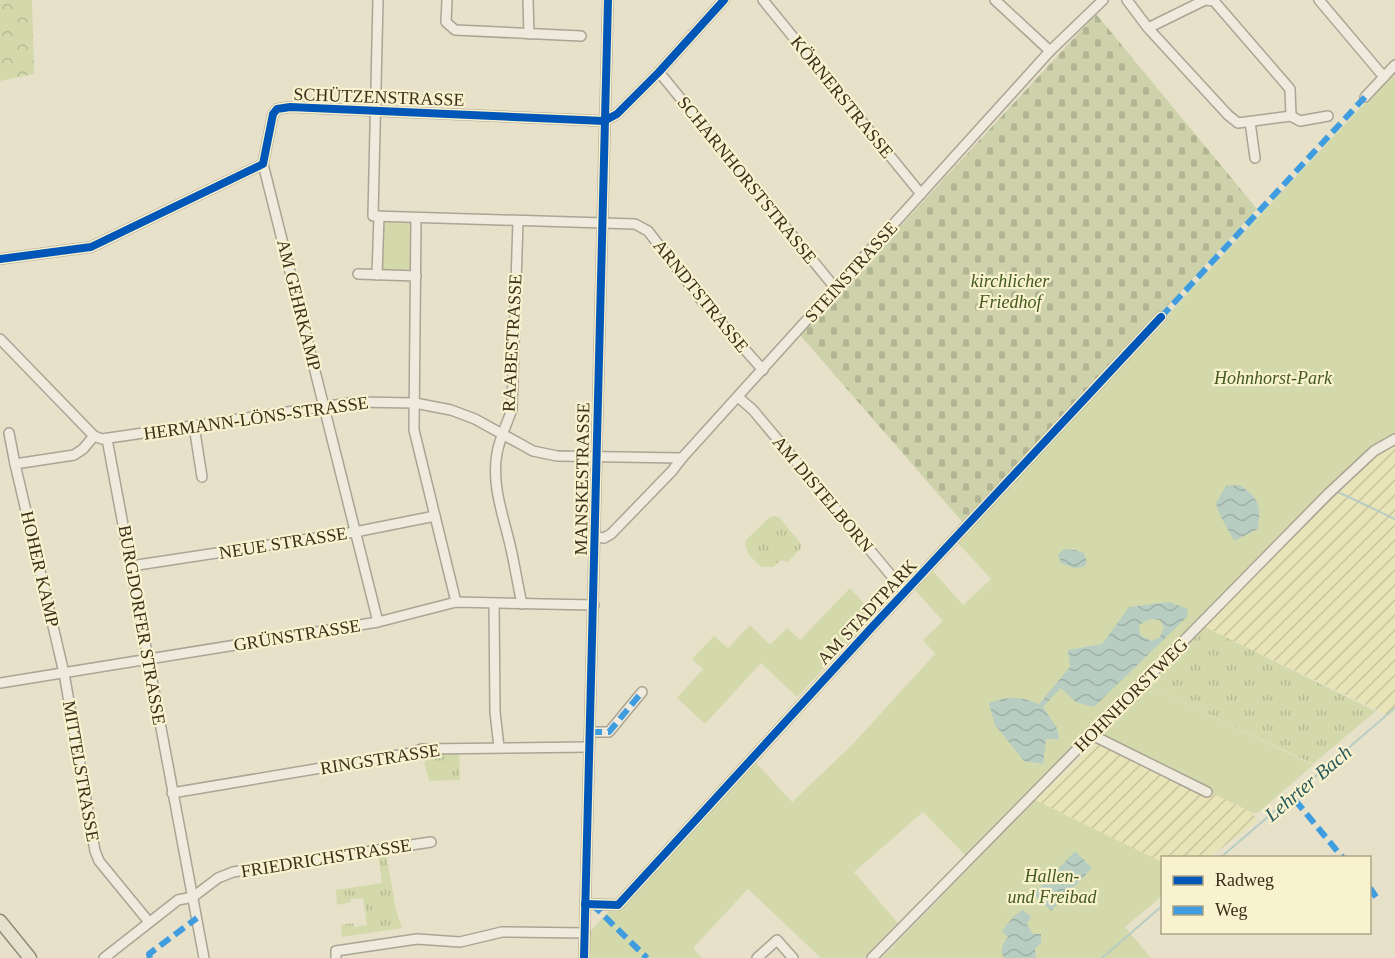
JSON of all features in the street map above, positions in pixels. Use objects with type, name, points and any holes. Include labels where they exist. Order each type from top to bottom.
[{"type":"main road","points":[[0,921],[30,958]]},
{"type":"street","points":[[377,275],[378,0]]},
{"type":"street","points":[[447,0],[446,22],[455,30],[581,36]]},
{"type":"street","points":[[528,0],[529,34]]},
{"type":"street","name":"MANSKESTRASSE","points":[[584,958],[608,0]]},
{"type":"street","points":[[604,121],[617,114],[659,72],[724,0]]},
{"type":"street","name":"KÖRNERSTRASSE","points":[[763,0],[921,194]]},
{"type":"street","points":[[995,0],[1050,51]]},
{"type":"street","name":"STEINSTRASSE","points":[[596,537],[603,538],[611,534],[672,471],[681,458],[1050,51],[1103,0]]},
{"type":"street","points":[[1127,0],[1148,28],[1238,123],[1291,116],[1300,121],[1328,116]]},
{"type":"street","points":[[1148,28],[1204,0],[1215,1],[1290,89],[1291,116]]},
{"type":"street","points":[[1319,0],[1384,77]]},
{"type":"street","points":[[1365,97],[1395,65]]},
{"type":"street","name":"SCHARNHORSTSTRASSE","points":[[659,72],[836,289]]},
{"type":"street","name":"SCHÜTZENSTRASSE","points":[[263,164],[273,114],[277,109],[290,107],[604,121]]},
{"type":"street","points":[[1250,122],[1255,158]]},
{"type":"street","points":[[0,260],[91,247],[263,164]]},
{"type":"street","name":"AM GEHRKAMP","points":[[263,164],[378,622]]},
{"type":"street","name":"ARNDTSTRASSE","points":[[376,216],[635,224],[648,231],[706,306],[763,370]]},
{"type":"street","points":[[416,218],[414,430],[456,602]]},
{"type":"street","name":"RAABESTRASSE","points":[[518,221],[512,409],[501,434],[495,476],[497,495],[522,604]]},
{"type":"street","points":[[358,274],[416,276]]},
{"type":"street","name":"AM STADTPARK","points":[[585,904],[618,904],[1161,317]]},
{"type":"street","points":[[0,339],[94,436],[107,439]]},
{"type":"street","name":"AM DISTELBORN","points":[[738,397],[753,410],[905,592]]},
{"type":"street","name":"HERMANN-LÖNS-STRASSE","points":[[107,439],[356,402],[415,403],[451,410],[475,419],[533,451],[557,456],[681,458]]},
{"type":"street","points":[[194,426],[202,477]]},
{"type":"street","name":"HOHER KAMP","points":[[9,433],[64,673]]},
{"type":"street","points":[[15,464],[74,454],[94,436]]},
{"type":"street","name":"BURGDORFER STRASSE","points":[[107,439],[204,958]]},
{"type":"street","name":"HOHNHORSTWEG","points":[[872,958],[1350,472],[1374,451],[1395,439]]},
{"type":"street","name":"NEUE STRASSE","points":[[131,566],[355,532],[435,516]]},
{"type":"street","name":"GRÜNSTRASSE","points":[[0,683],[378,622],[456,602],[594,605]]},
{"type":"street","points":[[494,603],[495,712],[499,747]]},
{"type":"street","name":"MITTELSTRASSE","points":[[64,673],[95,851],[99,861],[149,922]]},
{"type":"street","points":[[590,732],[609,732],[642,693]]},
{"type":"street","points":[[1092,735],[1207,792]]},
{"type":"street","name":"RINGSTRASSE","points":[[172,793],[411,753],[422,749],[590,747]]},
{"type":"street","name":"FRIEDRICHSTRASSE","points":[[104,958],[177,900],[193,897],[218,878],[232,872],[431,842]]},
{"type":"street","points":[[336,955],[417,939],[460,942],[502,933],[585,933]]},
{"type":"street","points":[[757,958],[777,940],[793,958]]},
{"type":"shaded area","points":[[1395,444],[1395,711],[1389,716],[1205,627],[1336,490],[1370,459]]},
{"type":"shaded area","points":[[1101,739],[1253,813],[1257,821],[1211,856],[1161,856],[1161,862],[1035,800]]},
{"type":"green space","points":[[0,0],[32,0],[34,74],[0,81]]},
{"type":"green space","name":"kirchlicher Friedhof","points":[[1096,14],[1257,209],[965,525],[800,335]]},
{"type":"green space","name":"Hohnhorst-Park","points":[[1395,71],[1395,437],[1379,444],[969,859],[923,812],[854,872],[907,931],[880,958],[821,958],[748,889],[693,948],[702,958],[586,958],[587,935],[749,755],[792,802],[851,746],[935,654],[923,640],[943,621],[915,590],[933,571],[963,605],[991,579],[958,543]]},
{"type":"green space","points":[[381,222],[413,223],[412,273],[381,273]]},
{"type":"green space","points":[[770,517],[780,518],[801,544],[801,548],[788,562],[781,560],[773,567],[761,567],[749,555],[745,545],[746,540]]},
{"type":"green space","points":[[850,588],[874,615],[797,697],[761,663],[705,724],[677,698],[703,669],[692,659],[714,636],[728,648],[750,625],[770,645],[787,628],[800,640]]},
{"type":"green space","points":[[1205,627],[1376,711],[1313,764],[1149,686]]},
{"type":"green space","points":[[1149,686],[1313,765],[1259,812],[1253,813],[1101,739],[1100,735]]},
{"type":"green space","points":[[459,752],[460,780],[429,781],[422,753]]},
{"type":"green space","name":"Hallen- und Freibad","points":[[1035,800],[1161,862],[1161,897],[1125,927],[1151,958],[882,958]]},
{"type":"green space","points":[[386,853],[396,910],[402,928],[342,937],[341,925],[353,923],[354,927],[367,925],[363,898],[351,899],[351,902],[337,905],[336,890],[382,883],[378,855]]},
{"type":"water","points":[[1240,485],[1252,495],[1258,504],[1259,521],[1258,529],[1234,541],[1221,518],[1216,503],[1226,486]]},
{"type":"water","points":[[1064,549],[1084,553],[1087,562],[1084,567],[1074,568],[1061,563],[1058,555]]},
{"type":"water","points":[[1169,602],[1188,609],[1187,617],[1094,707],[1076,702],[1061,688],[1043,707],[1057,728],[1059,739],[1046,739],[1043,764],[1024,761],[995,725],[989,703],[1014,698],[1026,699],[1039,704],[1070,667],[1068,650],[1102,644],[1129,607]],"holes":[[[1150,619],[1160,620],[1164,628],[1160,637],[1151,641],[1140,635],[1139,625]]]},
{"type":"water","points":[[1075,851],[1092,868],[1051,911],[1034,894]]},
{"type":"water","points":[[1022,910],[1031,916],[1027,925],[1033,934],[1041,934],[1041,943],[1035,949],[1036,958],[1004,958],[1002,949],[1008,937],[1002,931]]},
{"type":"waterway","points":[[1338,492],[1395,519]]},
{"type":"waterway","name":"Lehrter Bach","points":[[1222,856],[1395,708]]},
{"type":"waterway","name":"Lehrter Bach","points":[[1102,958],[1161,907]]},
{"type":"marked path","points":[[1161,317],[1365,97]]},
{"type":"marked path","points":[[590,732],[609,732],[642,692]]},
{"type":"marked path","points":[[1295,800],[1341,856]]},
{"type":"marked path","points":[[1371,890],[1376,897]]},
{"type":"marked path","points":[[592,904],[647,958]]},
{"type":"marked path","points":[[150,958],[149,954],[197,918]]},
{"type":"cycle path","points":[[584,958],[608,0]]},
{"type":"cycle path","points":[[0,259],[91,247],[263,164],[273,114],[277,109],[290,107],[604,121],[617,114],[659,72],[724,0]]},
{"type":"cycle path","points":[[585,904],[618,905],[874,625],[1161,317]]}]
